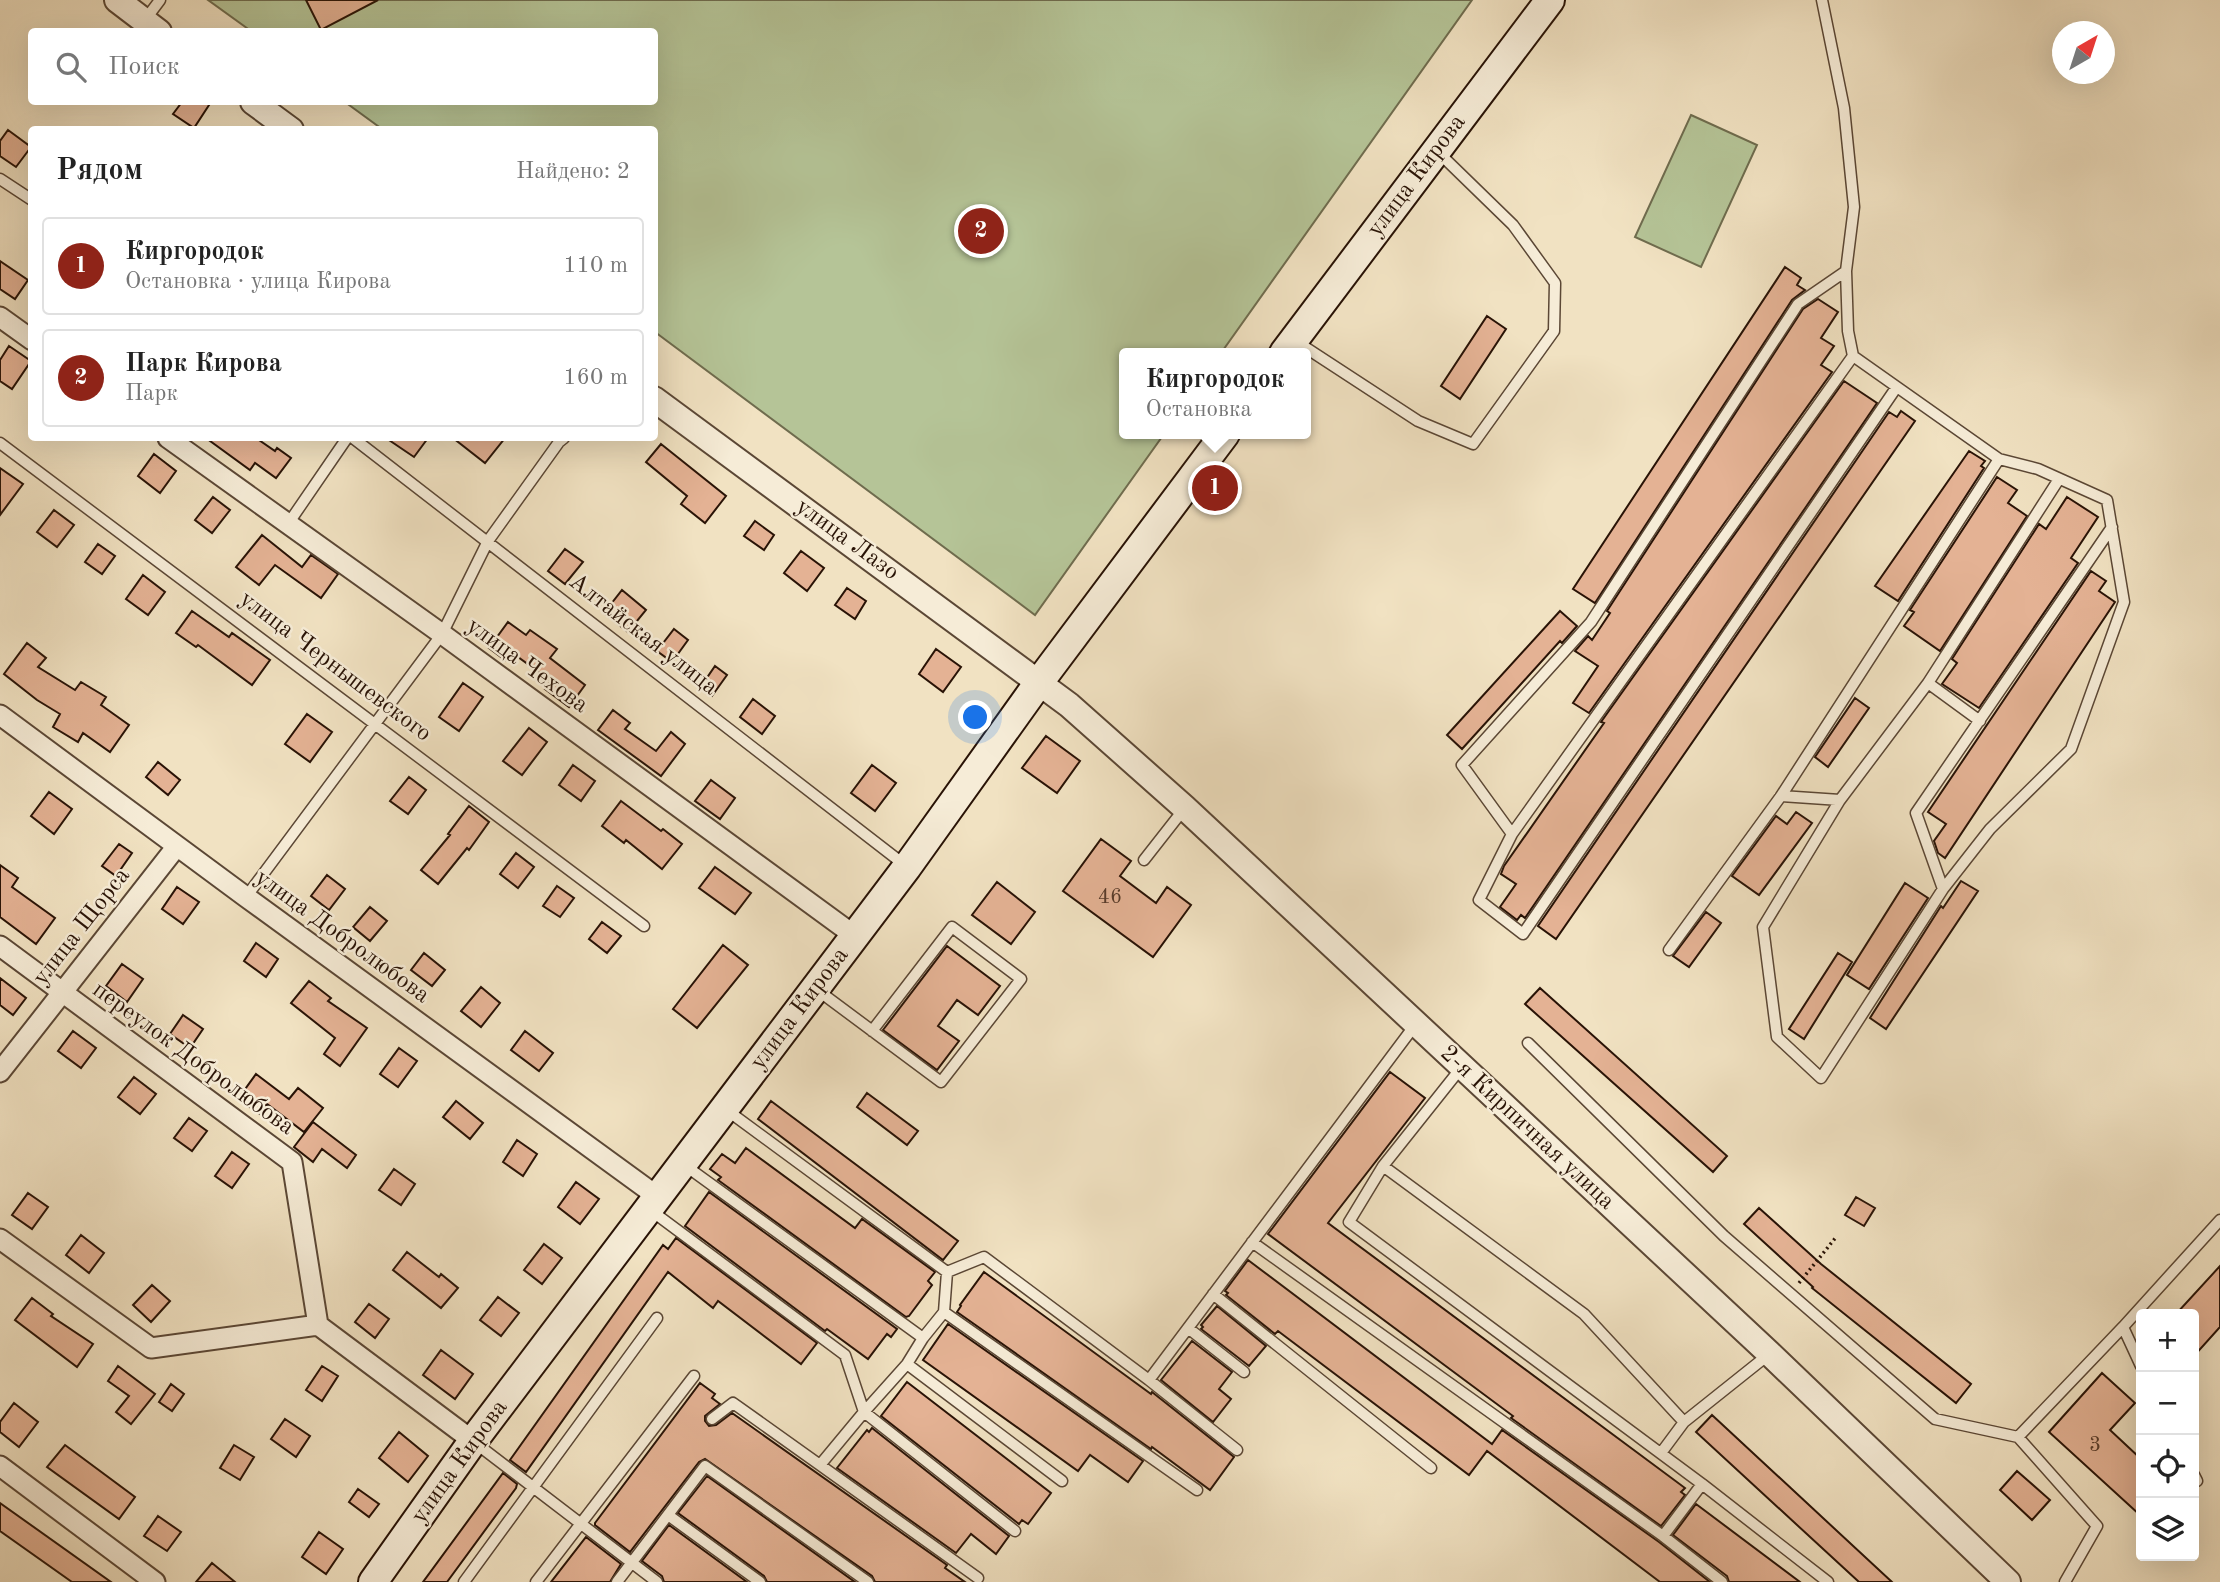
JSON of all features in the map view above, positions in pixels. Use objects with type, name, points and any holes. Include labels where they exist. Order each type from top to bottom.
[{"type":"main road","name":"улица Кирова","points":[[1289,347],[1549,0]]},
{"type":"main road","name":"улица Кирова","points":[[373,1582],[473,1441],[816,989],[1040,681],[1221,439]]},
{"type":"street","points":[[117,0],[152,26]]},
{"type":"street","points":[[257,105],[286,126]]},
{"type":"street","points":[[0,317],[28,337]]},
{"type":"street","name":"улица Лазо","points":[[658,402],[1040,681]]},
{"type":"street","name":"улица Чехова","points":[[172,441],[442,634],[855,936]]},
{"type":"street","name":"2-я Кирпичная улица","points":[[1040,681],[1185,808],[1769,1353],[2000,1578]]},
{"type":"street","name":"улица Добролюбова","points":[[0,715],[653,1203]]},
{"type":"street","name":"улица Щорса","points":[[0,1072],[177,846]]},
{"type":"street","name":"переулок Добролюбова","points":[[0,946],[292,1162],[318,1325]]},
{"type":"street","points":[[0,1239],[151,1348],[318,1325],[473,1441]]},
{"type":"street","points":[[0,1466],[155,1582]]},
{"type":"lane","points":[[152,26],[160,0]]},
{"type":"lane","points":[[1822,0],[1844,108],[1854,207],[1846,271],[1848,331],[1853,356],[1999,459],[2038,469],[2107,500],[2124,602],[2070,749],[1990,829],[1943,889],[1821,1078],[1777,1037],[1763,927],[1840,800],[1928,683],[2059,479]]},
{"type":"lane","points":[[1311,360],[1418,421],[1473,444],[1554,331],[1555,284],[1513,225],[1436,150]]},
{"type":"lane","points":[[0,178],[28,197]]},
{"type":"lane","points":[[1512,834],[1462,765],[1591,622],[1798,304],[1846,271]]},
{"type":"lane","points":[[1853,356],[1512,834],[1479,900],[1523,934],[1896,388]]},
{"type":"lane","points":[[288,524],[345,441]]},
{"type":"lane","name":"Алтайская улица","points":[[357,441],[907,867]]},
{"type":"lane","points":[[246,898],[442,634],[488,541],[562,441]]},
{"type":"lane","name":"улица Чернышевского","points":[[0,443],[644,926]]},
{"type":"lane","points":[[1668,950],[1781,796],[1999,459]]},
{"type":"lane","points":[[1943,889],[1916,813],[2112,527]]},
{"type":"lane","points":[[1928,683],[1980,721]]},
{"type":"lane","points":[[1781,796],[1840,800]]},
{"type":"lane","points":[[1144,860],[1185,808]]},
{"type":"lane","points":[[816,989],[872,1031],[941,1082],[1021,979],[952,927],[872,1031]]},
{"type":"lane","points":[[1149,1380],[1416,1024]]},
{"type":"lane","points":[[1528,1043],[1724,1236],[1935,1419],[2018,1437],[2097,1526],[2065,1582]]},
{"type":"lane","points":[[1462,1068],[1383,1166],[1349,1222],[1702,1484],[1828,1582]]},
{"type":"lane","points":[[724,1108],[947,1272]]},
{"type":"lane","points":[[683,1164],[923,1339]]},
{"type":"lane","points":[[1383,1166],[1584,1314],[1684,1422]]},
{"type":"lane","points":[[653,1203],[845,1355],[864,1412],[1015,1531]]},
{"type":"lane","points":[[2018,1437],[2220,1220]]},
{"type":"lane","points":[[1252,1242],[1663,1536],[1722,1582]]},
{"type":"lane","points":[[947,1272],[984,1257],[1149,1380],[1237,1450]]},
{"type":"lane","points":[[820,1465],[907,1364],[944,1312],[947,1272]]},
{"type":"lane","points":[[1213,1294],[1431,1468]]},
{"type":"lane","points":[[944,1312],[1197,1490]]},
{"type":"lane","points":[[464,1582],[657,1318]]},
{"type":"lane","points":[[2123,1327],[2136,1355]]},
{"type":"lane","points":[[1188,1328],[1244,1372]]},
{"type":"lane","points":[[1661,1454],[1684,1422],[1769,1353]]},
{"type":"lane","points":[[907,1364],[1062,1481]]},
{"type":"lane","points":[[536,1582],[694,1376]]},
{"type":"lane","points":[[712,1419],[733,1403],[978,1578]]},
{"type":"lane","points":[[473,1441],[657,1582]]},
{"type":"lane","points":[[617,1582],[705,1466],[868,1582]]},
{"type":"lane","points":[[1663,1536],[1702,1484]]},
{"type":"lane","points":[[668,1515],[760,1582]]},
{"type":"path","points":[[1791,1293],[1837,1236]]},
{"type":"green space","points":[[208,0],[1472,0],[1225,348],[1119,348],[1119,439],[1160,439],[1035,615],[658,334],[658,126],[378,126],[349,105],[658,105],[658,28],[247,28]]},
{"type":"green space","points":[[1691,115],[1757,145],[1701,267],[1635,237]]},
{"type":"building","points":[[306,0],[378,0],[325,28],[320,28]]},
{"type":"building","points":[[180,105],[209,105],[195,126],[173,114]]},
{"type":"building","points":[[8,130],[28,145],[28,151],[16,167],[0,156],[0,141]]},
{"type":"building","points":[[0,261],[28,280],[15,299],[0,289]]},
{"type":"building","points":[[1785,267],[1801,278],[1797,285],[1805,290],[1792,300],[1595,603],[1573,589]]},
{"type":"building","points":[[1818,299],[1838,312],[1821,338],[1834,346],[1821,365],[1832,372],[1589,713],[1573,703],[1598,666],[1575,651],[1588,636],[1592,640],[1610,613],[1607,611],[1803,309]]},
{"type":"building","points":[[1487,316],[1506,329],[1460,399],[1441,386]]},
{"type":"building","points":[[9,346],[28,359],[28,365],[12,389],[0,381],[0,360]]},
{"type":"building","points":[[1844,381],[1877,403],[1525,918],[1521,915],[1517,920],[1500,907],[1516,884],[1501,874],[1504,866],[1604,723],[1601,722]]},
{"type":"building","points":[[1901,411],[1915,421],[1556,939],[1538,926],[1889,412],[1897,417]]},
{"type":"building","points":[[210,441],[260,441],[291,458],[276,478],[255,463],[250,470]]},
{"type":"building","points":[[390,441],[426,441],[414,457]]},
{"type":"building","points":[[457,441],[503,441],[485,463]]},
{"type":"building","points":[[661,444],[726,496],[705,523],[681,504],[687,496],[646,462]]},
{"type":"building","points":[[1969,451],[1985,461],[1981,466],[1984,468],[1898,601],[1875,586]]},
{"type":"building","points":[[154,454],[176,471],[160,493],[138,476]]},
{"type":"building","points":[[0,468],[23,484],[0,515]]},
{"type":"building","points":[[1997,477],[2017,490],[2008,503],[2027,516],[1940,651],[1904,626],[1914,612],[1910,610]]},
{"type":"building","points":[[213,497],[230,510],[212,533],[195,520]]},
{"type":"building","points":[[2067,497],[2098,517],[2071,558],[2078,563],[1979,708],[1942,684],[1957,663],[1952,659],[2039,524],[2046,529]]},
{"type":"building","points":[[54,510],[74,525],[57,547],[37,532]]},
{"type":"building","points":[[755,521],[774,535],[764,550],[744,536]]},
{"type":"building","points":[[262,535],[302,567],[311,555],[338,574],[321,598],[275,565],[259,585],[236,567]]},
{"type":"building","points":[[98,544],[115,556],[102,574],[85,562]]},
{"type":"building","points":[[565,549],[583,562],[565,584],[548,571]]},
{"type":"building","points":[[801,551],[824,568],[807,591],[784,573]]},
{"type":"building","points":[[2091,571],[2106,581],[2099,591],[2115,602],[1945,858],[1938,853],[1934,841],[1946,824],[1928,812]]},
{"type":"building","points":[[143,575],[165,592],[148,615],[126,599]]},
{"type":"building","points":[[847,588],[866,601],[855,619],[835,605]]},
{"type":"building","points":[[622,590],[646,610],[628,632],[604,613]]},
{"type":"building","points":[[192,611],[229,637],[232,633],[270,660],[252,685],[198,645],[196,647],[176,633]]},
{"type":"building","points":[[1560,611],[1577,626],[1562,643],[1560,641],[1462,749],[1447,735]]},
{"type":"building","points":[[508,622],[526,635],[530,630],[557,649],[550,658],[585,685],[569,707],[545,689],[551,681],[511,652],[505,660],[489,648]]},
{"type":"building","points":[[674,629],[688,640],[672,662],[657,651]]},
{"type":"building","points":[[27,643],[46,658],[38,667],[75,690],[81,682],[106,697],[101,705],[129,725],[110,752],[83,733],[78,742],[53,727],[60,714],[4,674]]},
{"type":"building","points":[[936,649],[961,667],[943,692],[919,674]]},
{"type":"building","points":[[715,666],[727,675],[712,696],[700,688]]},
{"type":"building","points":[[463,683],[483,697],[459,731],[439,717]]},
{"type":"building","points":[[1855,698],[1869,708],[1828,767],[1815,757]]},
{"type":"building","points":[[753,699],[775,716],[762,734],[740,717]]},
{"type":"building","points":[[613,710],[630,723],[625,729],[656,751],[671,732],[685,744],[661,776],[598,730]]},
{"type":"building","points":[[307,714],[332,732],[310,762],[285,744]]},
{"type":"building","points":[[529,728],[547,742],[522,775],[503,761]]},
{"type":"building","points":[[1046,736],[1080,761],[1057,793],[1022,768]]},
{"type":"building","points":[[158,762],[180,780],[168,795],[146,777]]},
{"type":"building","points":[[573,765],[595,781],[581,801],[559,785]]},
{"type":"building","points":[[872,765],[896,783],[875,811],[851,793]]},
{"type":"building","points":[[409,777],[426,790],[408,814],[390,801]]},
{"type":"building","points":[[711,780],[735,798],[720,819],[695,801]]},
{"type":"building","points":[[49,792],[72,809],[54,834],[31,816]]},
{"type":"building","points":[[621,801],[682,844],[662,869],[626,840],[624,843],[602,826]]},
{"type":"building","points":[[469,806],[489,822],[469,850],[467,848],[438,884],[421,870],[450,835],[448,834]]},
{"type":"building","points":[[1796,812],[1812,823],[1759,895],[1732,876],[1776,816],[1787,824]]},
{"type":"building","points":[[1101,839],[1131,861],[1120,876],[1156,903],[1167,887],[1191,905],[1153,957],[1063,891]]},
{"type":"building","points":[[119,844],[132,853],[116,876],[102,866]]},
{"type":"building","points":[[516,853],[534,867],[518,888],[500,874]]},
{"type":"building","points":[[0,865],[18,878],[12,887],[55,918],[36,944],[0,917]]},
{"type":"building","points":[[715,867],[751,893],[735,914],[699,888]]},
{"type":"building","points":[[327,875],[345,889],[329,910],[311,896]]},
{"type":"building","points":[[1961,881],[1978,891],[1886,1029],[1870,1018],[1941,906],[1943,908]]},
{"type":"building","points":[[997,882],[1035,912],[1011,944],[972,915]]},
{"type":"building","points":[[1905,883],[1928,898],[1869,989],[1847,975]]},
{"type":"building","points":[[557,886],[574,898],[560,917],[543,906]]},
{"type":"building","points":[[177,887],[199,902],[183,924],[162,909]]},
{"type":"building","points":[[370,907],[387,921],[370,941],[353,927]]},
{"type":"building","points":[[1706,912],[1721,923],[1689,967],[1673,956]]},
{"type":"building","points":[[602,922],[621,936],[607,953],[589,939]]},
{"type":"building","points":[[256,943],[278,959],[266,977],[244,961]]},
{"type":"building","points":[[723,945],[748,965],[697,1028],[673,1009]]},
{"type":"building","points":[[947,946],[1000,986],[978,1015],[957,1000],[938,1026],[959,1041],[937,1070],[883,1030]]},
{"type":"building","points":[[424,953],[445,970],[432,986],[411,970]]},
{"type":"building","points":[[1838,953],[1852,962],[1804,1039],[1789,1029]]},
{"type":"building","points":[[122,964],[143,979],[127,1002],[106,986]]},
{"type":"building","points":[[0,978],[26,998],[13,1015],[0,1005]]},
{"type":"building","points":[[309,981],[331,998],[328,1001],[367,1028],[340,1066],[324,1054],[335,1038],[291,1003]]},
{"type":"building","points":[[481,987],[500,1003],[481,1027],[461,1011]]},
{"type":"building","points":[[1540,988],[1727,1156],[1713,1172],[1525,1004]]},
{"type":"building","points":[[183,1015],[203,1029],[190,1048],[170,1034]]},
{"type":"building","points":[[73,1031],[96,1048],[81,1068],[58,1051]]},
{"type":"building","points":[[525,1031],[553,1053],[539,1071],[511,1050]]},
{"type":"building","points":[[399,1048],[417,1061],[398,1087],[380,1074]]},
{"type":"building","points":[[1390,1072],[1425,1098],[1328,1223],[1685,1488],[1681,1492],[1685,1495],[1661,1526],[1511,1418],[1513,1416],[1268,1234]]},
{"type":"building","points":[[256,1074],[289,1099],[298,1088],[323,1108],[304,1132],[267,1104],[260,1114],[238,1099]]},
{"type":"building","points":[[134,1077],[156,1094],[140,1114],[118,1097]]},
{"type":"building","points":[[867,1093],[918,1131],[907,1145],[857,1107]]},
{"type":"building","points":[[456,1101],[483,1123],[470,1139],[443,1117]]},
{"type":"building","points":[[771,1101],[958,1241],[943,1260],[758,1119]]},
{"type":"building","points":[[189,1118],[207,1131],[192,1151],[174,1138]]},
{"type":"building","points":[[313,1122],[356,1155],[347,1168],[322,1149],[313,1162],[294,1147]]},
{"type":"building","points":[[517,1140],[537,1154],[523,1176],[503,1162]]},
{"type":"building","points":[[746,1148],[855,1228],[862,1219],[935,1272],[928,1281],[932,1285],[909,1316],[906,1317],[718,1180],[721,1177],[710,1169],[722,1154],[735,1163]]},
{"type":"building","points":[[232,1152],[249,1164],[232,1188],[215,1176]]},
{"type":"building","points":[[394,1169],[415,1184],[401,1205],[379,1190]]},
{"type":"building","points":[[576,1182],[599,1199],[580,1224],[558,1207]]},
{"type":"building","points":[[709,1192],[897,1329],[891,1337],[887,1334],[868,1359],[827,1329],[825,1331],[685,1226]]},
{"type":"building","points":[[28,1193],[48,1207],[32,1229],[12,1215]]},
{"type":"building","points":[[1856,1197],[1875,1208],[1864,1226],[1845,1215]]},
{"type":"building","points":[[1759,1208],[1821,1264],[1971,1384],[1956,1403],[1812,1288],[1744,1224]]},
{"type":"building","points":[[81,1235],[104,1253],[89,1273],[66,1255]]},
{"type":"building","points":[[676,1238],[817,1343],[801,1364],[718,1301],[713,1308],[668,1272],[526,1472],[510,1460],[663,1245],[668,1249]]},
{"type":"building","points":[[544,1244],[562,1258],[542,1284],[524,1270]]},
{"type":"building","points":[[407,1252],[458,1288],[441,1308],[393,1270]]},
{"type":"building","points":[[1248,1260],[1492,1444],[1502,1430],[1659,1542],[1710,1582],[1660,1582],[1487,1451],[1469,1475],[1278,1331],[1275,1334],[1226,1295],[1228,1293],[1225,1291]]},
{"type":"building","points":[[2220,1266],[2220,1327],[2199,1350],[2199,1309],[2181,1309]]},
{"type":"building","points":[[984,1272],[1151,1394],[1152,1392],[1234,1457],[1210,1490],[957,1312]]},
{"type":"building","points":[[152,1285],[170,1301],[151,1322],[133,1305]]},
{"type":"building","points":[[498,1297],[519,1313],[501,1336],[480,1320]]},
{"type":"building","points":[[32,1298],[53,1314],[51,1316],[93,1344],[77,1367],[15,1320]]},
{"type":"building","points":[[369,1304],[389,1319],[375,1338],[355,1322]]},
{"type":"building","points":[[1217,1306],[1266,1346],[1249,1366],[1201,1329],[1201,1325]]},
{"type":"building","points":[[948,1324],[1143,1461],[1128,1482],[1090,1455],[1078,1471],[923,1360]]},
{"type":"building","points":[[1192,1341],[1232,1372],[1219,1389],[1231,1399],[1213,1422],[1161,1380]]},
{"type":"building","points":[[441,1350],[473,1374],[455,1399],[423,1375]]},
{"type":"building","points":[[118,1366],[155,1394],[131,1424],[116,1412],[129,1396],[108,1381]]},
{"type":"building","points":[[322,1366],[338,1376],[322,1401],[306,1390]]},
{"type":"building","points":[[2102,1373],[2135,1403],[2110,1430],[2136,1454],[2136,1511],[2049,1432]]},
{"type":"building","points":[[907,1382],[1051,1493],[1028,1524],[1022,1520],[1019,1524],[881,1416]]},
{"type":"building","points":[[700,1383],[715,1394],[712,1398],[720,1404],[705,1416],[709,1426],[716,1425],[732,1413],[947,1565],[945,1568],[965,1582],[875,1582],[872,1576],[705,1459],[699,1462],[630,1552],[595,1523]]},
{"type":"building","points":[[171,1384],[184,1394],[172,1411],[159,1402]]},
{"type":"building","points":[[14,1403],[38,1422],[19,1447],[0,1432],[0,1422]]},
{"type":"building","points":[[1712,1415],[1892,1582],[1859,1582],[1696,1432]]},
{"type":"building","points":[[285,1419],[310,1436],[296,1457],[271,1439]]},
{"type":"building","points":[[872,1428],[1009,1536],[996,1554],[971,1534],[956,1553],[837,1468],[867,1430],[869,1432]]},
{"type":"building","points":[[399,1432],[428,1456],[408,1482],[379,1458]]},
{"type":"building","points":[[65,1445],[135,1497],[119,1519],[47,1467]]},
{"type":"building","points":[[234,1445],[254,1457],[240,1480],[220,1468]]},
{"type":"building","points":[[2017,1471],[2050,1500],[2032,1520],[2000,1490]]},
{"type":"building","points":[[503,1473],[517,1484],[516,1488],[447,1582],[423,1582]]},
{"type":"building","points":[[707,1476],[855,1582],[767,1582],[764,1576],[678,1513]]},
{"type":"building","points":[[358,1489],[379,1504],[369,1517],[349,1502]]},
{"type":"building","points":[[0,1503],[111,1582],[72,1582],[0,1531]]},
{"type":"building","points":[[1696,1504],[1800,1582],[1729,1582],[1727,1576],[1673,1535]]},
{"type":"building","points":[[158,1516],[181,1532],[167,1551],[144,1536]]},
{"type":"building","points":[[669,1525],[747,1582],[664,1582],[662,1576],[642,1561]]},
{"type":"building","points":[[319,1532],[343,1549],[326,1574],[302,1557]]},
{"type":"building","points":[[586,1537],[621,1564],[610,1582],[551,1582]]},
{"type":"building","points":[[212,1563],[235,1582],[196,1582]]},
{"type":"place","name":"Парк Кирова","points":[[981,231]]},
{"type":"place","name":"Киргородок","points":[[1215,488]]}]
